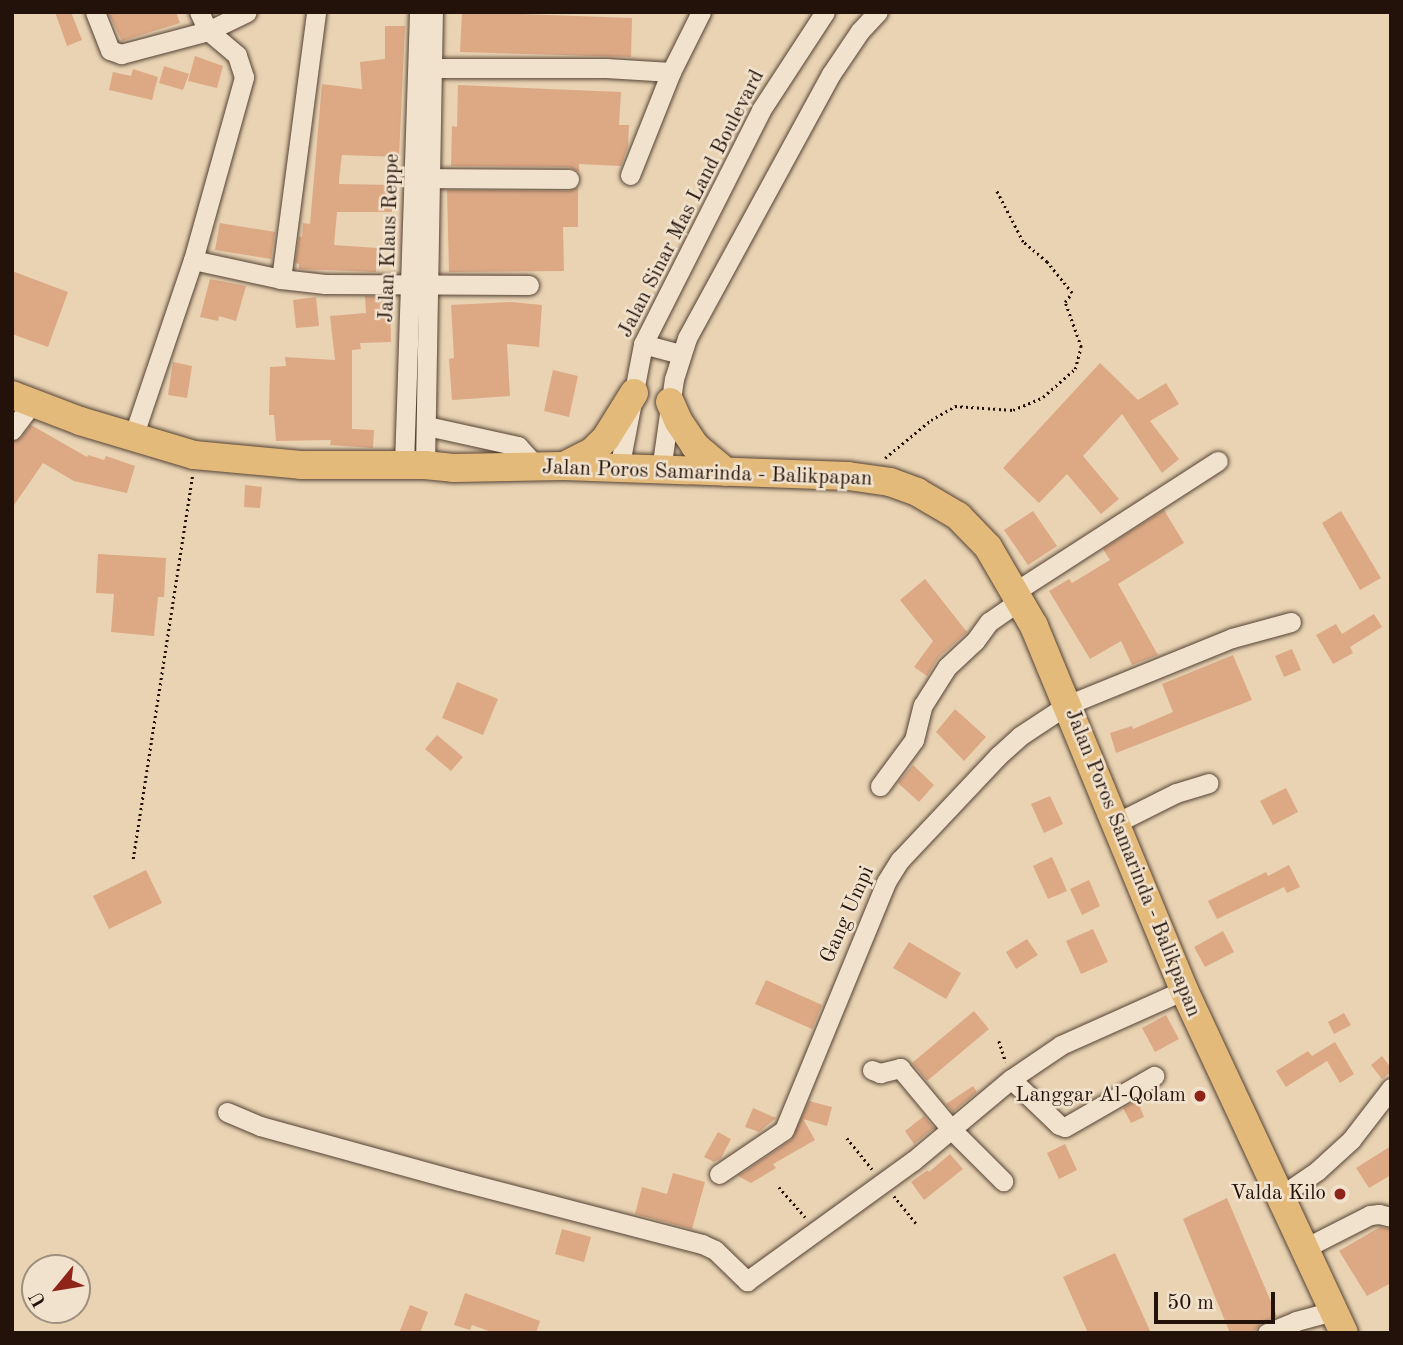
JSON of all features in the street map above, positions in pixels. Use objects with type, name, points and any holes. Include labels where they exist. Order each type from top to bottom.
[{"type":"highway","points":[[550,467],[592,452],[606,438],[634,393]]},
{"type":"highway","name":"Jalan Poros Samarinda - Balikpapan","points":[[22,399],[194,455],[301,464],[661,470],[875,480],[917,492],[958,516],[988,547],[1018,596],[1068,705],[1184,990],[1339,1322]]},
{"type":"highway","points":[[670,402],[695,446],[726,472]]},
{"type":"street","points":[[95,12],[114,54],[208,31],[247,12]]},
{"type":"street","points":[[133,437],[193,260],[244,77],[237,55],[208,31],[199,12]]},
{"type":"street","points":[[281,279],[316,12]]},
{"type":"street","name":"Jalan Klaus Reppe","points":[[419,12],[425,67]]},
{"type":"street","name":"Jalan Klaus Reppe","points":[[415,465],[428,421],[421,286],[425,67],[433,12]]},
{"type":"street","points":[[630,175],[671,72],[701,12]]},
{"type":"street","name":"Jalan Sinar Mas Land Boulevard","points":[[619,469],[643,344],[761,110],[825,12]]},
{"type":"street","points":[[661,470],[670,402],[681,354],[722,272],[831,74],[860,31],[878,12]]},
{"type":"street","points":[[425,67],[607,68],[671,72]]},
{"type":"street","points":[[423,178],[569,178]]},
{"type":"street","points":[[193,260],[281,279],[325,284],[529,285]]},
{"type":"street","name":"Jalan Klaus Reppe","points":[[415,465],[406,417],[421,286]]},
{"type":"street","points":[[643,344],[681,354]]},
{"type":"street","points":[[12,430],[22,399]]},
{"type":"street","points":[[406,417],[518,446],[550,467]]},
{"type":"street","points":[[880,786],[914,740],[923,705],[953,659],[975,642],[989,622],[1018,596],[1218,461]]},
{"type":"street","name":"Gang Umpi","points":[[719,1174],[774,1139],[790,1121],[845,977],[886,882],[900,860],[998,756],[1020,736],[1068,705],[1232,638],[1291,622]]},
{"type":"street","points":[[1116,823],[1182,790],[1208,783]]},
{"type":"street","points":[[227,1112],[260,1126],[446,1178],[702,1244],[715,1251],[747,1281],[951,1129],[1011,1079],[1061,1045],[1184,990]]},
{"type":"street","points":[[872,1070],[880,1073],[900,1068],[951,1129],[1003,1181]]},
{"type":"street","points":[[1011,1079],[1059,1125],[1065,1127],[1154,1076]]},
{"type":"street","points":[[1282,1195],[1317,1171],[1351,1140],[1391,1088]]},
{"type":"street","points":[[1303,1249],[1370,1216],[1379,1214],[1391,1217]]},
{"type":"street","points":[[1268,1333],[1296,1321],[1339,1322]]},
{"type":"path","points":[[875,480],[884,458],[931,420],[955,406],[1013,410],[1043,397],[1075,369],[1081,347],[1065,302],[1072,293],[1047,262],[1023,242],[996,190]]},
{"type":"path","points":[[134,859],[187,520],[194,455]]},
{"type":"path","points":[[779,1187],[817,1231]]},
{"type":"building","points":[[55,12],[71,12],[82,40],[67,46]]},
{"type":"building","points":[[108,12],[176,12],[180,23],[122,41]]},
{"type":"building","points":[[462,12],[632,18],[631,57],[460,52]]},
{"type":"building","points":[[385,26],[405,26],[399,157],[342,155],[339,184],[392,185],[392,212],[337,212],[334,245],[377,248],[376,272],[299,269],[299,264],[295,263],[299,236],[302,237],[303,223],[310,224],[322,84],[362,89],[360,62],[385,59]]},
{"type":"building","points":[[195,56],[223,66],[217,88],[188,81]]},
{"type":"building","points":[[164,66],[189,74],[183,90],[159,83]]},
{"type":"building","points":[[133,69],[158,77],[152,100],[109,90],[113,72],[131,76]]},
{"type":"building","points":[[458,85],[621,92],[619,125],[629,125],[628,146],[621,166],[579,164],[579,172],[569,167],[451,166],[452,126],[457,127]]},
{"type":"building","points":[[578,187],[578,227],[563,227],[564,271],[449,272],[447,190],[569,191]]},
{"type":"building","points":[[220,223],[275,232],[271,259],[215,250]]},
{"type":"building","points":[[12,271],[68,292],[48,347],[12,334]]},
{"type":"building","points":[[210,279],[246,286],[236,321],[219,316],[218,321],[200,317]]},
{"type":"building","points":[[365,296],[390,297],[391,342],[360,343],[361,349],[352,350],[352,429],[374,430],[373,448],[330,445],[331,440],[276,441],[274,415],[269,415],[270,367],[286,366],[285,357],[335,360],[330,316],[366,313]]},
{"type":"building","points":[[316,297],[319,326],[296,328],[293,300]]},
{"type":"building","points":[[511,302],[542,305],[539,347],[507,344],[510,396],[452,400],[449,359],[454,358],[451,305]]},
{"type":"building","points":[[173,362],[192,366],[187,398],[168,395]]},
{"type":"building","points":[[1100,363],[1138,400],[1166,383],[1179,404],[1150,421],[1179,459],[1162,473],[1122,414],[1083,456],[1119,499],[1101,514],[1067,474],[1039,503],[1003,468]]},
{"type":"building","points":[[553,370],[578,376],[569,417],[544,411]]},
{"type":"building","points":[[31,425],[87,457],[88,455],[104,460],[106,456],[135,466],[127,493],[74,481],[43,463],[12,508],[12,442],[21,438]]},
{"type":"building","points":[[245,485],[262,487],[260,508],[244,507]]},
{"type":"building","points":[[1164,510],[1184,543],[1118,584],[1158,655],[1132,665],[1121,641],[1090,659],[1049,591],[1069,579],[1072,583],[1110,560],[1103,549]]},
{"type":"building","points":[[1033,511],[1057,546],[1028,565],[1004,530]]},
{"type":"building","points":[[1341,511],[1381,578],[1360,590],[1322,523]]},
{"type":"building","points":[[98,554],[166,558],[164,597],[158,597],[154,636],[111,632],[114,594],[96,593]]},
{"type":"building","points":[[925,579],[967,632],[938,658],[927,676],[914,667],[933,641],[900,600]]},
{"type":"building","points":[[1374,614],[1382,627],[1350,647],[1353,653],[1333,664],[1316,635],[1336,624],[1342,634]]},
{"type":"building","points":[[1292,649],[1301,670],[1284,677],[1275,656]]},
{"type":"building","points":[[1233,655],[1252,700],[1116,753],[1110,733],[1132,726],[1133,729],[1173,712],[1162,684]]},
{"type":"building","points":[[457,682],[498,699],[483,735],[442,718]]},
{"type":"building","points":[[955,709],[986,737],[964,761],[936,732]]},
{"type":"building","points":[[437,735],[463,757],[451,771],[425,749]]},
{"type":"building","points":[[913,765],[934,785],[919,802],[898,783]]},
{"type":"building","points":[[1286,788],[1298,812],[1273,825],[1260,801]]},
{"type":"building","points":[[1050,796],[1063,824],[1044,833],[1031,804]]},
{"type":"building","points":[[1052,857],[1067,891],[1048,899],[1033,866]]},
{"type":"building","points":[[1289,865],[1300,887],[1287,893],[1284,887],[1217,919],[1208,901],[1266,872],[1268,876]]},
{"type":"building","points":[[146,870],[162,903],[109,929],[93,896]]},
{"type":"building","points":[[1089,880],[1100,906],[1082,915],[1070,889]]},
{"type":"building","points":[[1093,929],[1108,962],[1081,974],[1066,941]]},
{"type":"building","points":[[1223,931],[1234,952],[1205,967],[1194,947]]},
{"type":"building","points":[[1027,939],[1038,955],[1016,969],[1006,952]]},
{"type":"building","points":[[909,942],[961,973],[946,999],[893,968]]},
{"type":"building","points":[[766,980],[822,1005],[812,1029],[755,1004]]},
{"type":"building","points":[[974,1011],[989,1029],[927,1081],[912,1063]]},
{"type":"building","points":[[1344,1013],[1351,1025],[1334,1034],[1328,1022]]},
{"type":"building","points":[[1166,1015],[1179,1039],[1155,1052],[1142,1028]]},
{"type":"building","points":[[1335,1042],[1354,1074],[1340,1083],[1327,1061],[1286,1087],[1276,1071],[1308,1051],[1312,1056]]},
{"type":"building","points":[[1382,1056],[1391,1072],[1382,1079],[1371,1065]]},
{"type":"building","points":[[973,1086],[977,1092],[953,1112],[946,1104]]},
{"type":"building","points":[[1137,1100],[1144,1117],[1131,1123],[1123,1108]]},
{"type":"building","points":[[809,1101],[832,1107],[827,1126],[803,1119],[815,1140],[773,1164],[776,1168],[751,1183],[738,1176],[791,1140]]},
{"type":"building","points":[[753,1108],[776,1118],[759,1132],[745,1127]]},
{"type":"building","points":[[924,1116],[934,1128],[914,1144],[905,1131]]},
{"type":"building","points":[[718,1132],[731,1139],[721,1158],[714,1162],[704,1157]]},
{"type":"building","points":[[1065,1144],[1077,1170],[1059,1179],[1047,1153]]},
{"type":"building","points":[[1391,1146],[1391,1175],[1369,1188],[1356,1168]]},
{"type":"building","points":[[950,1154],[963,1169],[924,1200],[911,1182],[928,1170],[929,1172]]},
{"type":"building","points":[[673,1173],[705,1182],[692,1229],[635,1214],[642,1187],[667,1194]]},
{"type":"building","points":[[1227,1198],[1277,1316],[1262,1322],[1253,1333],[1230,1333],[1183,1219]]},
{"type":"building","points":[[1380,1227],[1391,1229],[1391,1283],[1367,1296],[1339,1251]]},
{"type":"building","points":[[562,1229],[591,1237],[584,1262],[555,1254]]},
{"type":"building","points":[[1115,1253],[1151,1333],[1088,1333],[1063,1277]]},
{"type":"building","points":[[465,1293],[540,1321],[536,1333],[494,1333],[472,1325],[470,1330],[454,1325]]},
{"type":"building","points":[[410,1305],[428,1312],[420,1333],[399,1333]]},
{"type":"place","name":"Langgar Al-Qolam","points":[[1200,1096]]},
{"type":"place","name":"Valda Kilo","points":[[1340,1194]]}]
